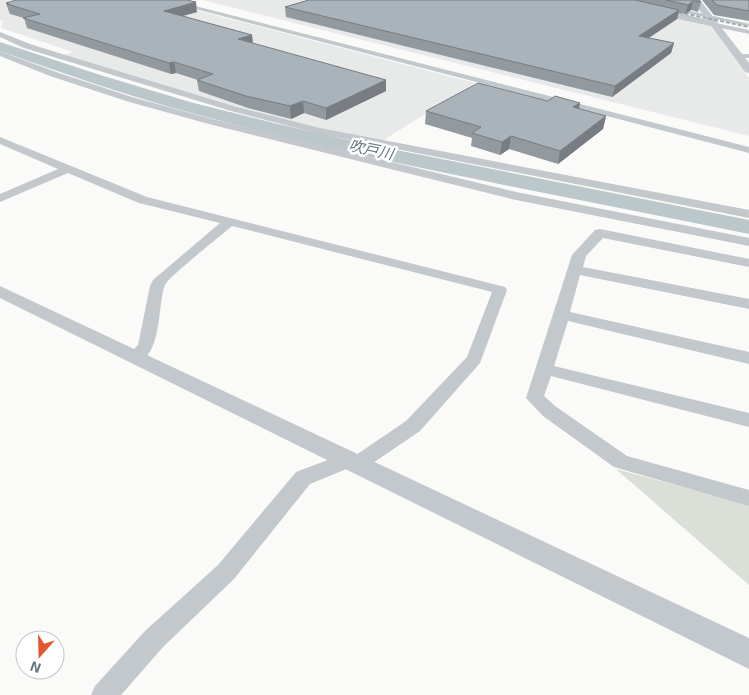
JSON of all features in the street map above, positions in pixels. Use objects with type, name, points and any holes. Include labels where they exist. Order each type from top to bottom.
[{"type":"street","points":[[164,0],[749,150]]},
{"type":"street","points":[[194,0],[644,113]]},
{"type":"street","points":[[696,0],[749,70]]},
{"type":"street","points":[[649,10],[708,17],[749,32]]},
{"type":"street","points":[[0,34],[26,46],[281,122],[749,214]]},
{"type":"street","points":[[324,42],[339,36]]},
{"type":"street","points":[[0,53],[53,74],[129,99],[217,123],[516,196],[749,242]]},
{"type":"street","points":[[738,56],[749,56]]},
{"type":"street","points":[[0,140],[143,200],[500,290],[474,360],[413,426],[353,462],[303,478],[226,572],[154,639],[104,695]]},
{"type":"street","points":[[0,198],[67,168]]},
{"type":"street","points":[[135,356],[146,346],[157,286],[160,280],[230,222]]},
{"type":"street","points":[[749,262],[600,233],[579,254],[562,315],[535,398],[541,406],[621,462],[749,498]]},
{"type":"street","points":[[574,270],[749,304]]},
{"type":"street","points":[[0,291],[749,654]]},
{"type":"street","points":[[562,315],[749,358]]},
{"type":"street","points":[[544,369],[749,420]]},
{"type":"shaded area","points":[[0,0],[157,0],[475,83],[382,141],[281,120],[63,55],[73,52],[1,28],[3,21],[0,20]]},
{"type":"shaded area","points":[[202,0],[597,0],[710,25],[749,78],[749,136]]},
{"type":"shaded area","points":[[616,469],[749,505],[749,585]]},
{"type":"building","points":[[16,0],[187,0],[196,2],[164,11],[252,35],[238,39],[386,80],[326,108],[303,101],[290,106],[246,96],[197,80],[213,74],[174,62],[169,63],[23,18],[40,14],[6,3]]},
{"type":"building","points":[[309,0],[635,0],[679,10],[639,36],[674,43],[615,86],[285,7]]},
{"type":"building","points":[[666,0],[699,0],[701,2],[693,1],[688,5]]},
{"type":"building","points":[[712,0],[749,0],[749,11],[717,5]]},
{"type":"building","points":[[478,83],[548,101],[555,96],[580,103],[573,107],[606,116],[560,151],[511,136],[502,142],[472,133],[481,127],[426,111]]},
{"type":"waterway","points":[[684,11],[749,25]]},
{"type":"waterway","points":[[674,13],[706,21]]},
{"type":"waterway","name":"吹戸川","points":[[0,46],[91,78],[183,106],[277,129],[371,151],[749,227]]},
{"type":"railway","points":[[673,11],[749,27]]}]
